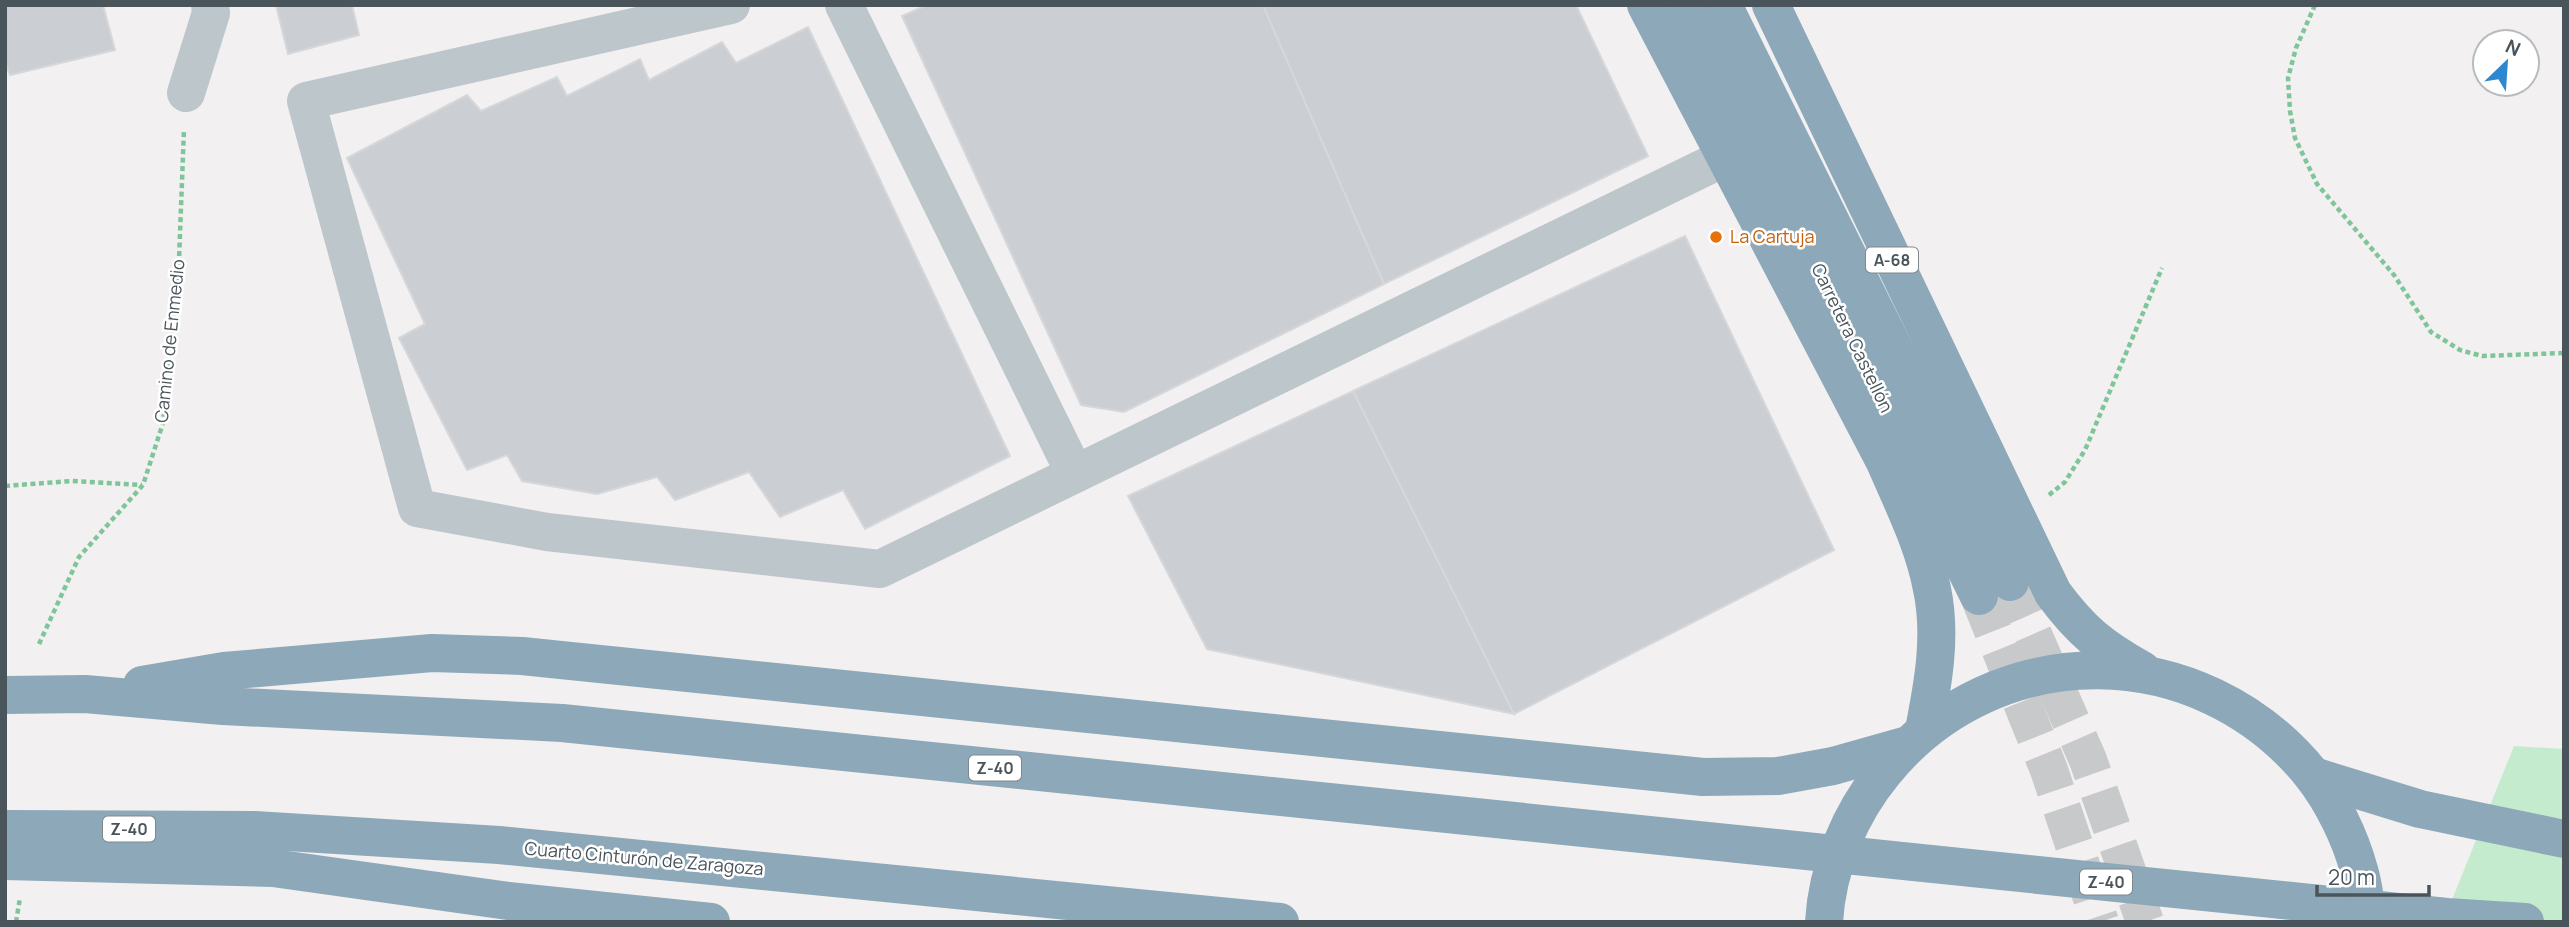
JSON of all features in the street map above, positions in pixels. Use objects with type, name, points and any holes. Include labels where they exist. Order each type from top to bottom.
[{"type":"highway","points":[[1646,5],[1753,139],[1918,541],[1933,590],[1937,639],[1933,688],[1914,738]]},
{"type":"highway","name":"Carretera Castellón","points":[[1687,5],[1753,139],[1995,589]]},
{"type":"highway","name":"Carretera Castellón","points":[[1723,5],[1753,139]]},
{"type":"highway","name":"A-68","points":[[1771,5],[2053,593],[2074,621],[2096,642],[2150,674]]},
{"type":"highway","points":[[224,689],[432,653],[522,656],[1703,777],[1778,776],[1833,766],[1914,738]]},
{"type":"highway","points":[[1824,922],[1832,872],[1847,829],[1870,788],[1914,738],[1965,702],[1997,687],[2031,677],[2099,669],[2150,674],[2197,689],[2241,711],[2280,740],[2313,776],[2341,821],[2360,871],[2368,922]]},
{"type":"highway","name":"Z-40","points":[[5,695],[224,689],[1765,848],[2447,917],[2525,922]]},
{"type":"highway","points":[[2313,776],[2420,809],[2564,839]]},
{"type":"highway","name":"Cuarto Cinturón de Zaragoza","points":[[5,829],[254,830],[499,845],[1280,922]]},
{"type":"highway","points":[[5,861],[273,868],[508,901],[711,922]]},
{"type":"street","points":[[186,93],[211,13],[209,5]]},
{"type":"street","points":[[731,5],[306,101],[417,508],[547,532],[880,569],[1753,139]]},
{"type":"street","points":[[844,5],[1075,474]]},
{"type":"path","points":[[2315,5],[2296,48],[2288,78],[2295,138],[2317,184],[2394,275],[2431,332],[2460,350],[2482,356],[2564,353]]},
{"type":"path","name":"Camino de Enmedio","points":[[39,644],[79,557],[143,485],[163,423],[179,260],[186,93]]},
{"type":"path","points":[[2014,513],[2053,493],[2076,468],[2162,268]]},
{"type":"path","points":[[5,486],[72,481],[143,485]]},
{"type":"path","points":[[16,922],[20,898]]},
{"type":"green space","points":[[2514,746],[2564,749],[2564,922],[2443,922]]},
{"type":"building","points":[[5,5],[103,5],[115,50],[10,75],[5,61]]},
{"type":"building","points":[[276,5],[352,5],[359,35],[288,54]]},
{"type":"building","points":[[927,5],[1263,5],[1384,284],[1124,412],[1081,405],[902,16]]},
{"type":"building","points":[[1263,5],[1576,5],[1648,156],[1384,284]]},
{"type":"building","points":[[808,27],[1010,456],[865,529],[843,490],[780,517],[749,472],[675,500],[657,477],[597,494],[522,481],[507,455],[467,470],[399,338],[425,324],[347,158],[467,95],[481,111],[557,77],[567,96],[640,59],[649,80],[722,42],[736,63]]},
{"type":"building","points":[[1685,236],[1834,550],[1514,714],[1353,391]]},
{"type":"building","points":[[1353,391],[1514,714],[1207,649],[1128,496]]},
{"type":"tunnel","points":[[2010,582],[2088,760],[2145,922]]},
{"type":"tunnel","points":[[1979,596],[2049,770],[2100,922]]},
{"type":"place","name":"La Cartuja","points":[[1716,237]]}]
